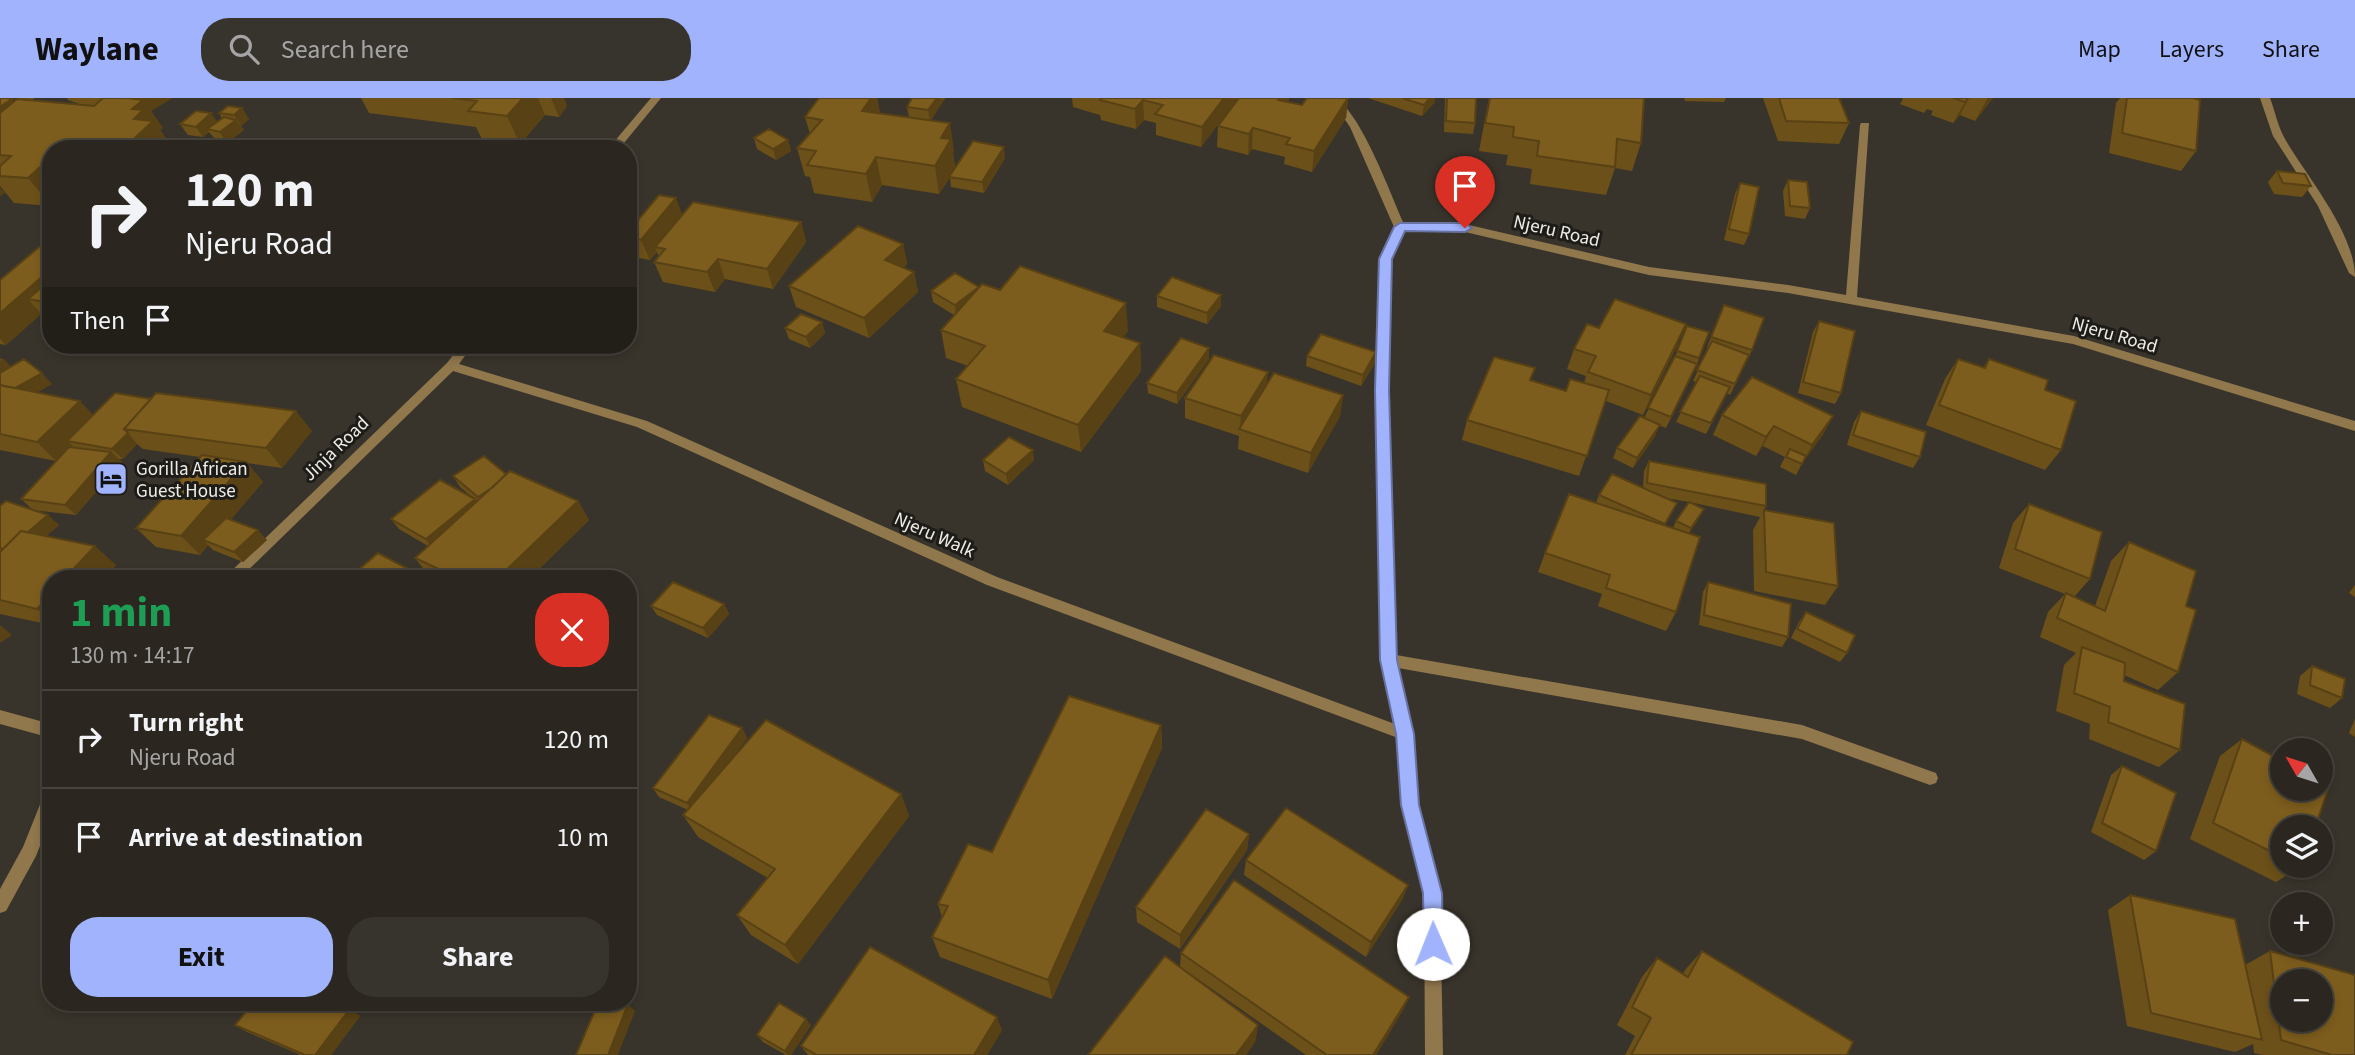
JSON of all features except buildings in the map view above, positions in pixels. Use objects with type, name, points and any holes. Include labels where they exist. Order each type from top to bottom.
[{"type":"street","points":[[621,140],[656,98]]},
{"type":"street","points":[[1327,98],[1345,112],[1355,127],[1400,227],[1385,259],[1382,390],[1389,660],[1405,734],[1410,805],[1432,893],[1434,1055]]},
{"type":"street","points":[[2265,98],[2278,136],[2323,206],[2355,273]]},
{"type":"street","points":[[1851,302],[1865,125]]},
{"type":"street","name":"Njeru Road","points":[[1400,227],[1465,228],[1649,271],[1788,289],[2074,340],[2355,426]]},
{"type":"street","name":"Jinja Road","points":[[239,570],[452,366],[461,354]]},
{"type":"street","name":"Njeru Walk","points":[[452,366],[642,424],[992,581],[1405,734]]},
{"type":"street","points":[[1389,660],[1802,732],[1930,778]]},
{"type":"street","points":[[0,717],[42,729]]},
{"type":"street","points":[[0,905],[30,851],[42,820]]},
{"type":"place","name":"Gorilla African Guest House","points":[[111,479]]},
{"type":"route","points":[[1433,944],[1432,893],[1410,805],[1405,734],[1389,660],[1382,390],[1385,259],[1400,227],[1465,228]]}]
